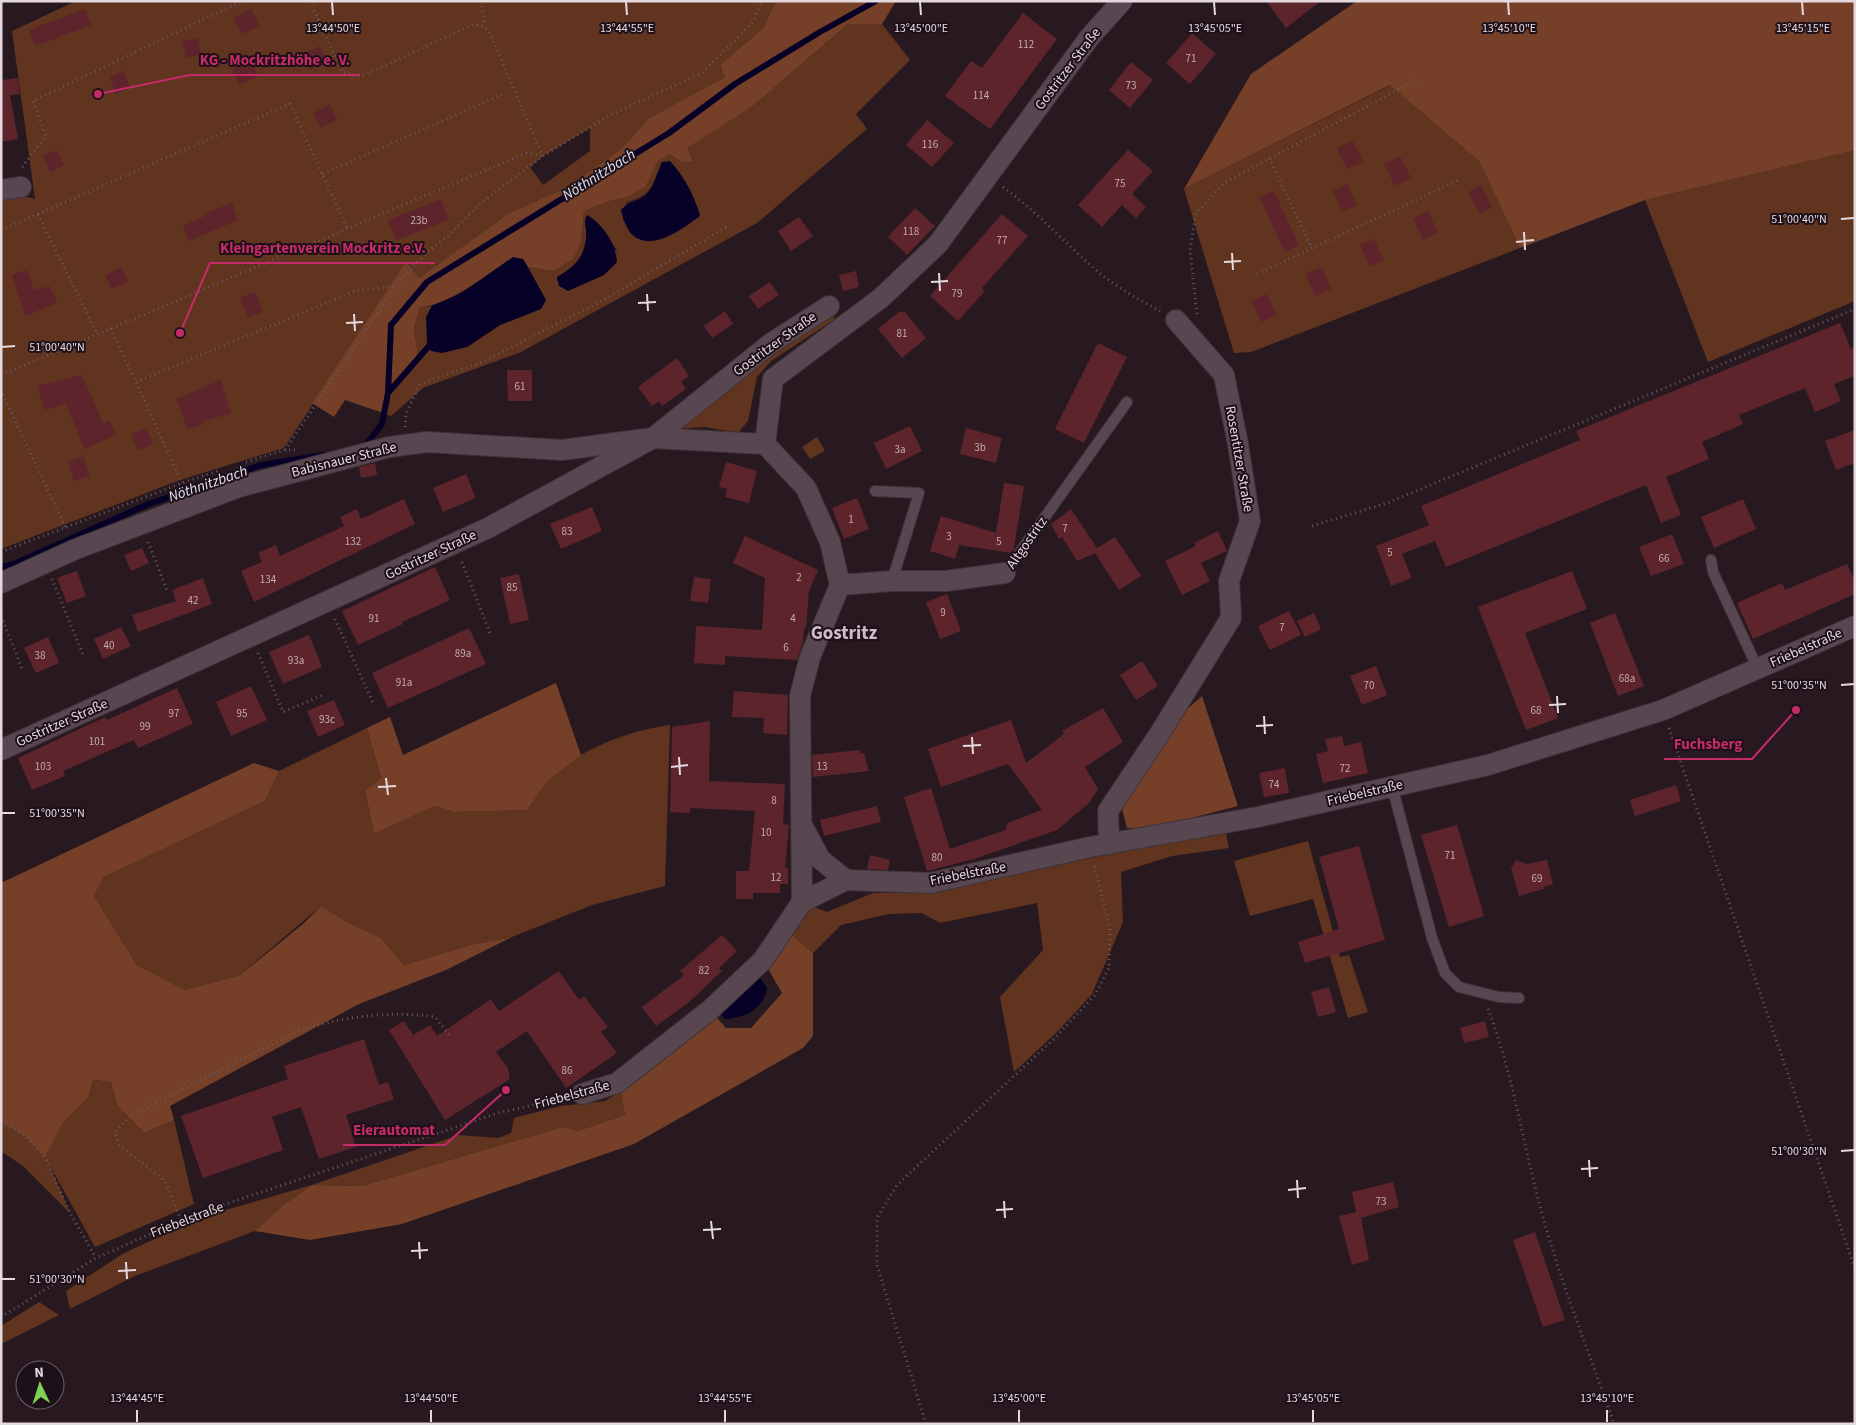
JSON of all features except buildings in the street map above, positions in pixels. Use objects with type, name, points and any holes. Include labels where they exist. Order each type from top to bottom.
[{"type":"street","name":"Gostritzer Straße","points":[[765,444],[772,380],[881,298],[938,244],[1089,38],[1122,1]]},
{"type":"street","name":"Gostritzer Straße","points":[[1,750],[488,528],[654,438],[770,344],[829,306]]},
{"type":"street","name":"Rosentitzer Straße","points":[[1100,846],[1108,811],[1160,733],[1231,618],[1229,581],[1250,521],[1238,444],[1224,375],[1176,320]]},
{"type":"street","name":"Babisnauer Straße","points":[[1,583],[141,524],[239,487],[389,446],[427,442],[562,450],[654,438],[765,444]]},
{"type":"street","points":[[765,444],[806,488],[830,542],[840,585],[810,657],[800,696],[802,902]]},
{"type":"street","name":"Altgostritz","points":[[840,585],[892,581],[946,581],[1005,573]]},
{"type":"street","name":"Friebelstraße","points":[[582,1094],[617,1082],[710,1010],[763,960],[802,902],[846,880],[931,883],[1100,846],[1258,817],[1488,765],[1663,710],[1855,626]]},
{"type":"street","points":[[801,824],[820,859],[846,880]]},
{"type":"lane","name":"Altgostritz","points":[[1005,573],[1127,402]]},
{"type":"lane","points":[[875,491],[919,493],[892,581]]},
{"type":"lane","points":[[1711,560],[1713,572],[1758,669]]},
{"type":"lane","points":[[1392,786],[1432,938],[1445,973],[1459,987],[1482,994],[1519,998]]},
{"type":"path","points":[[11,188],[22,168],[46,136],[33,101],[242,1]]},
{"type":"path","points":[[310,1],[342,72],[360,78],[472,25],[484,26]]},
{"type":"path","points":[[482,1],[484,26],[490,33],[543,156]]},
{"type":"path","points":[[238,465],[285,450],[396,286],[426,253],[448,236],[481,203],[543,156],[612,114],[702,73],[754,22],[762,1]]},
{"type":"path","points":[[1201,349],[1190,250],[1196,213],[1224,183],[1418,79]]},
{"type":"path","points":[[323,174],[505,93]]},
{"type":"path","points":[[1,230],[290,104],[347,228]]},
{"type":"path","points":[[1,375],[526,154],[543,156]]},
{"type":"path","points":[[1269,158],[1312,248]]},
{"type":"path","points":[[989,176],[1027,204],[1097,270],[1133,296],[1176,320]]},
{"type":"path","points":[[1257,274],[1459,180]]},
{"type":"path","points":[[38,214],[97,334]]},
{"type":"path","points":[[403,445],[406,414],[420,384],[480,363],[602,301],[728,226]]},
{"type":"path","points":[[136,382],[355,290],[396,286]]},
{"type":"path","points":[[1312,526],[1396,500],[1855,309]]},
{"type":"path","points":[[111,328],[182,483]]},
{"type":"path","points":[[1,390],[65,527]]},
{"type":"path","points":[[1,552],[182,483],[229,468]]},
{"type":"path","points":[[141,524],[167,590]]},
{"type":"path","points":[[454,544],[490,633]]},
{"type":"path","points":[[46,563],[84,658]]},
{"type":"path","points":[[327,602],[374,705]]},
{"type":"path","points":[[1,616],[23,671]]},
{"type":"path","points":[[252,637],[283,712],[322,695]]},
{"type":"path","points":[[1663,710],[1855,1269]]},
{"type":"path","points":[[926,1424],[877,1265],[877,1218],[898,1185],[1043,1050],[1095,996],[1109,968],[1110,928],[1100,846]]},
{"type":"path","points":[[1482,994],[1502,1048],[1544,1221],[1613,1421]]},
{"type":"path","points":[[181,1221],[165,1181],[120,1144],[115,1132],[130,1116],[298,1031],[322,1023],[345,1019],[412,1014],[436,1017],[451,1037]]},
{"type":"path","name":"Friebelstraße","points":[[1,1317],[96,1258],[181,1221],[498,1113],[582,1094]]},
{"type":"path","points":[[1,1122],[25,1136],[45,1157],[70,1213],[96,1258]]},
{"type":"shaded area","points":[[76,1],[776,1],[763,28],[720,65],[725,77],[649,118],[621,149],[568,187],[509,213],[419,278],[406,263],[284,448],[180,480],[1,549],[1,198],[20,195],[35,199],[12,31]],"holes":[[[590,128],[590,151],[543,185],[530,167],[543,156]]]},
{"type":"shaded area","points":[[776,1],[896,1],[882,24],[848,24],[753,106],[687,148],[693,161],[682,162],[669,154],[658,161],[645,187],[628,197],[610,201],[584,211],[581,242],[573,259],[553,271],[528,267],[523,259],[450,298],[420,308],[414,328],[418,356],[400,378],[383,413],[345,400],[334,417],[312,403],[406,262],[419,278],[509,213],[568,187],[621,149],[649,118],[725,77],[720,65],[763,28]]},
{"type":"shaded area","points":[[1357,1],[1855,1],[1855,147],[1852,151],[1645,200],[1520,248],[1479,161],[1390,85],[1184,189],[1251,74]]},
{"type":"shaded area","points":[[848,24],[882,24],[910,60],[856,114],[867,129],[757,223],[521,352],[423,388],[391,416],[383,413],[400,378],[418,356],[414,328],[420,308],[432,306],[426,318],[467,347],[500,325],[540,309],[546,300],[528,267],[553,271],[581,242],[584,211],[610,201],[628,197],[644,187],[658,161],[669,154],[682,162],[693,160],[686,148],[753,106]],"holes":[[[670,162],[688,187],[700,216],[637,239],[630,233],[623,219],[627,202],[645,194],[650,189],[658,173]],[[586,239],[609,239],[617,250],[557,281],[557,277],[573,266],[580,257]]]},
{"type":"shaded area","points":[[1391,85],[1479,161],[1520,248],[1251,352],[1234,353],[1184,189]]},
{"type":"shaded area","points":[[1855,147],[1855,301],[1708,362],[1645,200],[1852,151]]},
{"type":"shaded area","points":[[670,161],[688,187],[700,216],[677,232],[654,241],[644,241],[634,236],[627,226],[621,210],[628,204],[646,195],[652,187],[662,162]]},
{"type":"shaded area","points":[[587,215],[608,235],[614,248],[617,262],[604,275],[568,291],[559,286],[557,277],[571,268],[583,253],[586,239],[585,219]]},
{"type":"shaded area","points":[[513,257],[523,259],[546,300],[541,309],[500,325],[467,347],[442,353],[431,351],[427,343],[426,317],[432,306],[460,294]]},
{"type":"shaded area","points":[[833,316],[835,319],[771,361],[757,377],[748,421],[738,433],[705,427],[677,429],[765,355]]},
{"type":"shaded area","points":[[817,437],[825,451],[810,459],[802,447]]},
{"type":"shaded area","points":[[556,683],[581,755],[547,781],[527,810],[454,812],[435,806],[374,834],[365,791],[381,778],[367,728],[390,717],[403,755]]},
{"type":"shaded area","points":[[1202,696],[1238,806],[1145,830],[1127,828],[1122,809],[1160,733]]},
{"type":"shaded area","points":[[670,725],[665,886],[592,905],[512,937],[470,945],[404,965],[381,938],[349,923],[321,906],[240,975],[185,990],[137,965],[94,896],[104,877],[265,801],[279,771],[367,728],[381,778],[365,792],[374,834],[435,806],[454,812],[527,810],[544,784],[560,770],[589,751],[621,737]]},
{"type":"shaded area","points":[[254,763],[279,771],[265,801],[104,877],[94,896],[137,965],[185,990],[240,975],[303,924],[321,906],[349,923],[381,938],[404,965],[470,945],[512,937],[446,970],[359,1004],[170,1106],[174,1120],[144,1133],[117,1105],[111,1082],[93,1080],[88,1098],[63,1123],[45,1157],[25,1136],[1,1122],[1,883]]},
{"type":"shaded area","points":[[1225,829],[1229,848],[1172,856],[1121,872],[1123,922],[1092,994],[1059,1030],[1014,1072],[1000,997],[1043,950],[1037,903],[940,923],[922,913],[889,914],[841,925],[813,953],[784,928],[802,902],[827,912],[873,893],[934,892]]},
{"type":"shaded area","points":[[1308,841],[1340,957],[1349,955],[1368,1012],[1348,1018],[1313,899],[1250,916],[1234,861]]},
{"type":"shaded area","points":[[784,928],[813,953],[813,1036],[803,1048],[634,1144],[402,1224],[310,1240],[255,1231],[282,1206],[312,1185],[362,1186],[562,1127],[578,1131],[625,1115],[621,1091],[710,1010],[726,1028],[751,1028],[782,993],[763,960]]},
{"type":"shaded area","points":[[753,976],[760,977],[767,988],[762,1002],[758,1007],[740,1017],[725,1019],[717,1010]]},
{"type":"shaded area","points":[[93,1080],[111,1082],[117,1105],[144,1133],[174,1120],[194,1204],[95,1247],[49,1164],[70,1213],[23,1166],[1,1151],[1,1122],[25,1136],[45,1156],[63,1123],[88,1098]]},
{"type":"shaded area","points":[[621,1091],[625,1115],[578,1131],[562,1127],[362,1186],[312,1185],[459,1135],[498,1138],[511,1133],[514,1118],[561,1106],[605,1101]]},
{"type":"shaded area","points":[[312,1185],[282,1206],[255,1231],[135,1276],[70,1309],[66,1291],[124,1253],[208,1215]]},
{"type":"shaded area","points":[[39,1302],[59,1315],[1,1344],[1,1326]]},
{"type":"waterway","name":"Nöthnitzbach","points":[[388,393],[391,325],[427,282],[669,133],[735,84],[820,32],[876,1]]},
{"type":"waterway","name":"Nöthnitzbach","points":[[364,447],[382,424],[388,393],[429,346]]},
{"type":"waterway","name":"Nöthnitzbach","points":[[1,567],[14,564],[146,505],[261,465],[324,455]]},
{"type":"place","name":"KG - Mockritzhöhe e. V.","points":[[98,94]]},
{"type":"place","name":"Kleingartenverein Mockritz e.V.","points":[[180,333]]},
{"type":"place","name":"Fuchsberg","points":[[1796,710]]},
{"type":"place","name":"Eierautomat","points":[[506,1090]]},
{"type":"district","name":"Gostritz","points":[[844,633]]}]
